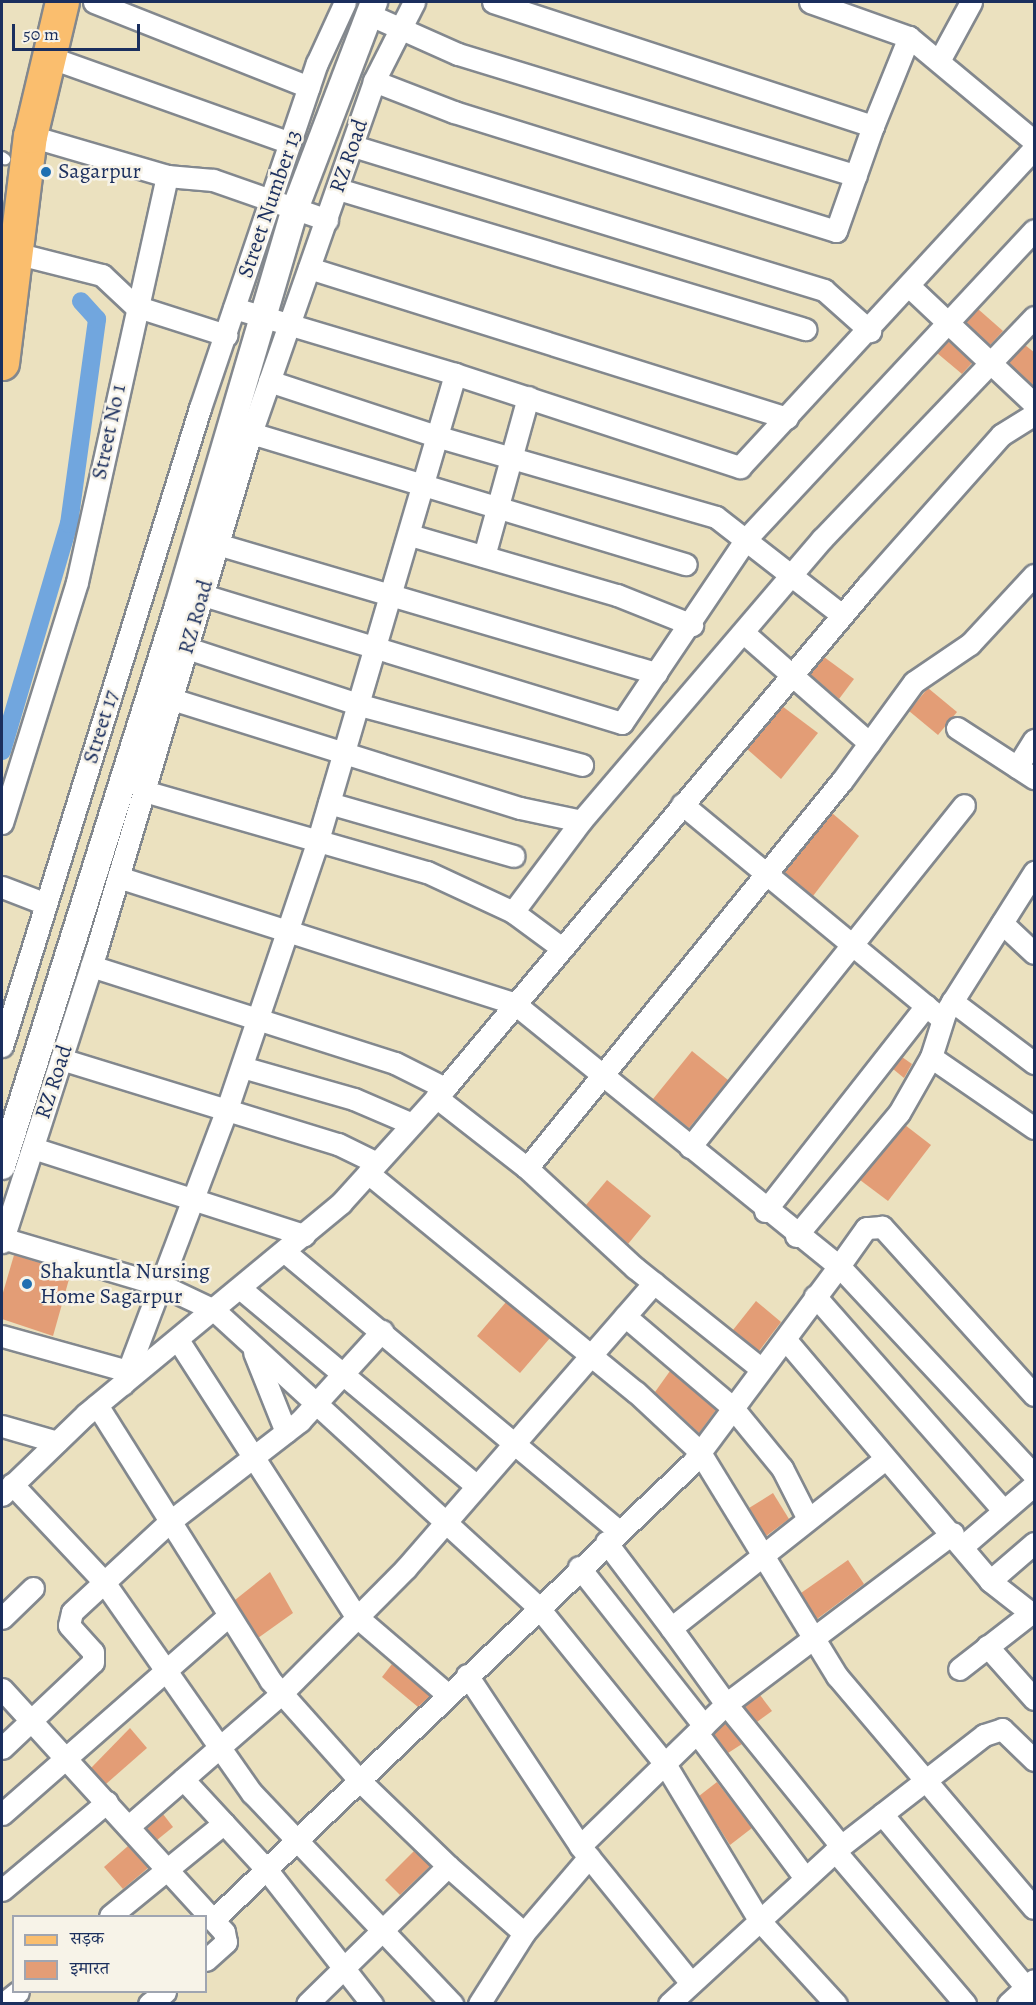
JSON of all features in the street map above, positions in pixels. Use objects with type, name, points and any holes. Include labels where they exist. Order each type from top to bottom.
[{"type":"main road","points":[[3,165],[38,2]]},
{"type":"main road","points":[[3,345],[30,136],[46,56],[62,2]]},
{"type":"street","points":[[94,2],[309,87]]},
{"type":"street","name":"Street Number 13","points":[[200,408],[309,87],[344,2]]},
{"type":"street","name":"RZ Road","points":[[2,1239],[91,966],[144,791],[161,696],[187,648],[250,433],[338,189],[374,81],[414,2]]},
{"type":"street","points":[[493,2],[873,126]]},
{"type":"street","points":[[810,2],[909,37],[1035,141]]},
{"type":"street","points":[[939,61],[971,2]]},
{"type":"street","points":[[2,1167],[161,696],[295,209],[371,8],[399,31],[856,176]]},
{"type":"street","points":[[374,81],[454,112],[836,231],[873,126],[909,37]]},
{"type":"street","points":[[46,56],[290,143]]},
{"type":"street","points":[[30,136],[167,176],[213,180],[327,220]]},
{"type":"street","points":[[353,146],[824,290],[870,331]]},
{"type":"street","points":[[234,308],[528,396],[740,467],[911,288],[1035,148]]},
{"type":"street","name":"Street No 1","points":[[2,823],[77,582],[135,306],[167,176]]},
{"type":"street","points":[[338,189],[806,329]]},
{"type":"street","points":[[203,595],[622,723],[692,625],[746,539],[1035,230]]},
{"type":"street","points":[[15,253],[102,275],[135,306],[226,335]]},
{"type":"street","points":[[309,268],[787,418]]},
{"type":"street","points":[[452,2004],[296,1840],[218,1749],[104,1582],[7,1490],[126,1378],[178,1340],[285,1252],[372,1168],[441,1093],[515,1004],[559,946],[842,615],[1001,435],[1033,415],[992,362],[946,324],[911,288]]},
{"type":"street","points":[[513,912],[581,821],[791,576],[1035,317]]},
{"type":"street","points":[[126,1378],[242,1067],[318,840],[343,753],[360,705],[374,647],[440,437],[455,374]]},
{"type":"street","points":[[269,381],[440,437],[716,517],[842,615]]},
{"type":"street","points":[[484,556],[495,505],[528,396]]},
{"type":"street","name":"Street 17","points":[[2,1044],[200,408]]},
{"type":"street","points":[[250,433],[426,484],[686,564]]},
{"type":"street","points":[[410,535],[617,595],[692,625]]},
{"type":"street","points":[[217,544],[392,591],[656,673]]},
{"type":"street","points":[[527,1168],[869,743],[914,682],[970,644],[1035,575]]},
{"type":"street","points":[[744,633],[869,743]]},
{"type":"street","points":[[187,648],[360,705],[582,765]]},
{"type":"street","points":[[161,696],[343,753],[581,821]]},
{"type":"street","points":[[957,728],[1026,772],[1035,740]]},
{"type":"street","points":[[144,791],[427,873],[513,912],[559,946]]},
{"type":"street","points":[[329,803],[514,856]]},
{"type":"street","points":[[682,804],[847,946],[940,1009],[1035,1063]]},
{"type":"street","points":[[690,1148],[847,946],[964,805]]},
{"type":"street","points":[[765,1211],[940,1009],[1035,872]]},
{"type":"street","points":[[118,877],[515,1004],[796,1236],[840,1266],[1035,1475]]},
{"type":"street","points":[[2,887],[46,904]]},
{"type":"street","points":[[1002,922],[1035,953]]},
{"type":"street","points":[[91,966],[257,1022],[395,1063],[441,1093],[654,1283],[760,1368]]},
{"type":"street","points":[[796,1236],[899,1113],[931,1057],[940,1009]]},
{"type":"street","points":[[931,1057],[1035,1128]]},
{"type":"street","points":[[61,1059],[338,1144],[372,1168],[699,1451],[764,1552],[837,1676],[925,1782],[1035,1908]]},
{"type":"street","points":[[242,1067],[354,1099],[412,1124]]},
{"type":"street","points":[[33,1148],[304,1235]]},
{"type":"street","points":[[213,1920],[699,1451],[840,1266],[866,1228],[876,1224],[1035,1395]]},
{"type":"street","points":[[2,1239],[161,1285],[214,1310],[314,1406],[538,1606],[665,1764],[759,1920],[836,2004]]},
{"type":"street","points":[[285,1252],[517,1442],[613,1536],[671,1628],[726,1704],[838,1848],[965,2004]]},
{"type":"street","points":[[129,1826],[282,1694],[446,1522],[654,1283]]},
{"type":"street","points":[[241,1289],[477,1486]]},
{"type":"street","points":[[815,1296],[1003,1510]]},
{"type":"street","points":[[625,1316],[732,1407],[782,1468],[808,1519]]},
{"type":"street","points":[[2,1748],[28,1717],[93,1662],[93,1652],[68,1618],[168,1523],[286,1432],[314,1406],[382,1331]]},
{"type":"street","points":[[2,1336],[126,1378]]},
{"type":"street","points":[[784,1339],[885,1460],[958,1539],[990,1581],[1033,1613],[959,1669]]},
{"type":"street","points":[[178,1340],[356,1616],[447,1694]]},
{"type":"street","points":[[251,1345],[286,1432]]},
{"type":"street","points":[[97,1405],[168,1523],[282,1694],[359,1780],[448,1866],[524,1933]]},
{"type":"street","points":[[2,1426],[57,1442]]},
{"type":"street","points":[[671,1628],[764,1552],[885,1460]]},
{"type":"street","points":[[479,2004],[524,1933],[584,1851],[665,1764],[726,1704],[958,1539],[1003,1510],[1035,1485]]},
{"type":"street","points":[[990,1581],[1035,1543]]},
{"type":"street","points":[[579,1567],[701,1729],[805,1878]]},
{"type":"street","points":[[2,1618],[33,1588]]},
{"type":"street","points":[[2,1814],[64,1755],[228,1616]]},
{"type":"street","points":[[987,1646],[1035,1699]]},
{"type":"street","points":[[467,1676],[682,1996],[759,1920],[838,1848],[994,1730],[1010,1735],[1035,1760]]},
{"type":"street","points":[[2,1689],[213,1920],[226,1942],[207,1959]]},
{"type":"street","points":[[183,1779],[266,1869],[372,2004]]},
{"type":"street","points":[[2,1890],[107,1802]]},
{"type":"street","points":[[882,1814],[1032,1988],[1008,2004]]},
{"type":"street","points":[[112,1915],[224,1823]]},
{"type":"street","points":[[307,2004],[383,1934],[448,1866]]},
{"type":"street","points":[[3,2004],[17,1993]]},
{"type":"street","points":[[149,2004],[164,1993]]},
{"type":"building","points":[[978,309],[1003,331],[990,345],[966,322]]},
{"type":"building","points":[[948,341],[972,363],[962,374],[937,353]]},
{"type":"building","points":[[1025,345],[1035,353],[1035,387],[1008,362]]},
{"type":"building","points":[[824,657],[854,679],[839,699],[810,674]]},
{"type":"building","points":[[928,688],[957,712],[938,735],[909,711]]},
{"type":"building","points":[[782,706],[818,733],[781,779],[747,749]]},
{"type":"building","points":[[832,813],[859,836],[813,896],[784,872]]},
{"type":"building","points":[[692,1051],[728,1080],[689,1128],[653,1099]]},
{"type":"building","points":[[902,1057],[912,1064],[904,1078],[893,1069]]},
{"type":"building","points":[[905,1125],[931,1145],[888,1201],[860,1180]]},
{"type":"building","points":[[607,1180],[651,1216],[628,1244],[586,1205]]},
{"type":"building","points":[[14,1255],[71,1272],[53,1336],[2,1319],[2,1296]]},
{"type":"building","points":[[756,1301],[781,1322],[759,1351],[733,1330]]},
{"type":"building","points":[[506,1302],[550,1338],[520,1373],[477,1336]]},
{"type":"building","points":[[670,1371],[716,1410],[699,1433],[655,1392]]},
{"type":"building","points":[[773,1493],[789,1519],[766,1536],[749,1508]]},
{"type":"building","points":[[848,1560],[864,1584],[817,1619],[801,1593]]},
{"type":"building","points":[[270,1572],[293,1613],[258,1638],[235,1600]]},
{"type":"building","points":[[392,1664],[430,1696],[418,1707],[382,1677]]},
{"type":"building","points":[[760,1695],[772,1711],[757,1722],[744,1706]]},
{"type":"building","points":[[725,1723],[742,1744],[728,1753],[714,1734]]},
{"type":"building","points":[[130,1728],[147,1748],[106,1784],[91,1768]]},
{"type":"building","points":[[717,1782],[752,1828],[730,1845],[699,1796]]},
{"type":"building","points":[[163,1814],[173,1827],[157,1840],[146,1828]]},
{"type":"building","points":[[128,1846],[148,1868],[123,1889],[104,1867]]},
{"type":"building","points":[[414,1851],[430,1866],[400,1895],[385,1880]]},
{"type":"waterway","points":[[2,751],[69,524],[97,319],[81,301]]},
{"type":"place","name":"Sagarpur","points":[[46,172]]},
{"type":"place","name":"Shakuntla Nursing Home Sagarpur","points":[[27,1284]]}]
